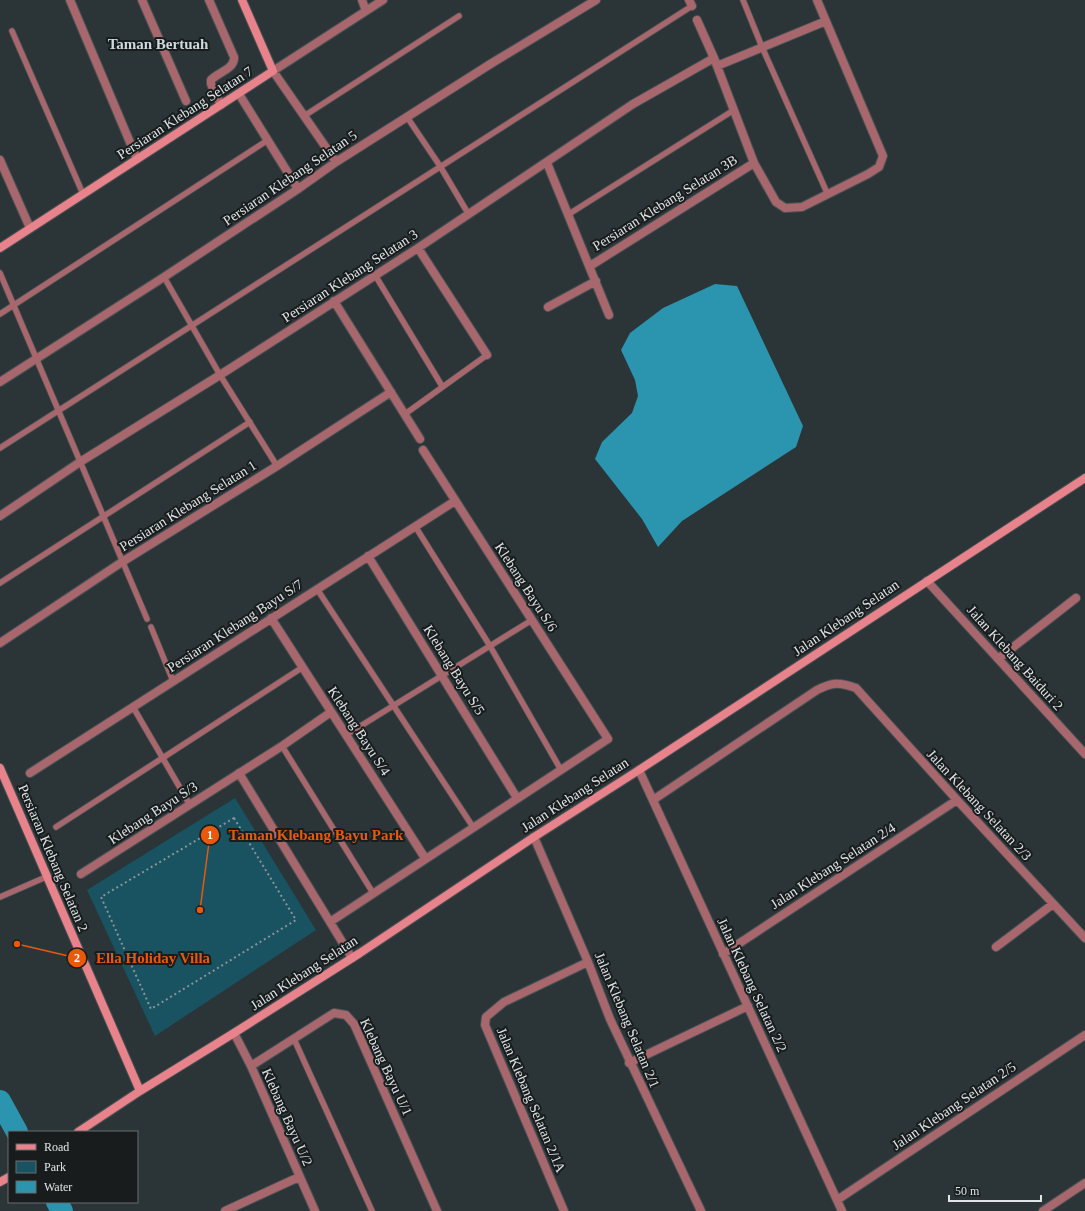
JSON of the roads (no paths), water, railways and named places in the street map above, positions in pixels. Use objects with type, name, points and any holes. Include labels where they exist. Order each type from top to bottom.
[{"type":"street","points":[[70,0],[137,159]]},
{"type":"street","points":[[142,0],[186,101]]},
{"type":"street","points":[[209,0],[234,60],[231,66],[212,80],[211,84],[221,105]]},
{"type":"street","points":[[242,0],[273,71],[336,162]]},
{"type":"street","points":[[362,0],[366,11]]},
{"type":"street","name":"Persiaran Klebang Selatan 7","points":[[0,248],[384,0]]},
{"type":"street","name":"Persiaran Klebang Selatan 5","points":[[0,382],[164,277],[407,116],[596,0]]},
{"type":"street","points":[[698,20],[754,163],[776,202],[785,208],[802,208],[868,174],[879,167],[884,156],[817,0]]},
{"type":"street","name":"Persiaran Klebang Selatan 3","points":[[0,516],[80,462],[469,215],[633,104],[715,62],[762,47],[826,21]]},
{"type":"street","points":[[239,94],[298,188]]},
{"type":"street","points":[[0,160],[30,228]]},
{"type":"street","points":[[547,163],[609,315]]},
{"type":"street","name":"Persiaran Klebang Selatan 3B","points":[[590,266],[754,163]]},
{"type":"street","points":[[418,248],[487,356]]},
{"type":"street","points":[[548,307],[596,281]]},
{"type":"street","points":[[334,301],[420,439]]},
{"type":"street","name":"Persiaran Klebang Selatan 1","points":[[0,643],[122,562],[277,466],[391,392]]},
{"type":"street","name":"Klebang Bayu S/6","points":[[423,450],[608,739],[561,770]]},
{"type":"street","name":"Jalan Klebang Selatan","points":[[80,1131],[140,1091],[352,958],[534,837],[1085,478]]},
{"type":"street","name":"Persiaran Klebang Bayu S/7","points":[[30,773],[455,501]]},
{"type":"street","name":"Klebang Bayu S/5","points":[[368,556],[517,798]]},
{"type":"street","name":"Jalan Klebang Baiduri 2","points":[[927,580],[998,659],[1082,745],[1085,754]]},
{"type":"street","points":[[998,659],[1076,598]]},
{"type":"street","name":"Klebang Bayu S/4","points":[[271,618],[425,858]]},
{"type":"street","name":"Jalan Klebang Selatan 2/3","points":[[653,800],[817,690],[826,685],[835,683],[845,684],[856,688],[1085,938]]},
{"type":"street","name":"Klebang Bayu S/3","points":[[81,874],[282,746],[331,712]]},
{"type":"street","name":"Persiaran Klebang Selatan 2","points":[[0,768],[140,1091]]},
{"type":"street","points":[[330,922],[425,858],[561,770]]},
{"type":"street","name":"Jalan Klebang Selatan 2/2","points":[[639,770],[842,1211]]},
{"type":"street","points":[[239,773],[352,958]]},
{"type":"street","name":"Jalan Klebang Selatan 2/4","points":[[724,954],[957,800]]},
{"type":"street","name":"Jalan Klebang Selatan 2/1","points":[[534,837],[588,962],[629,1063],[701,1211]]},
{"type":"street","points":[[996,947],[1053,904]]},
{"type":"street","name":"Jalan Klebang Selatan 2/1A","points":[[564,1211],[485,1025],[486,1017],[504,1002],[588,962]]},
{"type":"street","points":[[629,1063],[748,1006]]},
{"type":"street","name":"Klebang Bayu U/1","points":[[251,1066],[334,1013],[346,1015],[354,1024],[437,1211]]},
{"type":"street","name":"Klebang Bayu U/2","points":[[234,1033],[251,1066],[315,1211]]},
{"type":"street","name":"Jalan Klebang Selatan 2/5","points":[[837,1200],[1085,1034]]},
{"type":"street","points":[[226,1211],[299,1177]]},
{"type":"street","points":[[1043,1211],[1085,1183]]},
{"type":"lane","points":[[743,0],[762,47],[828,194]]},
{"type":"lane","points":[[0,448],[192,326],[691,3]]},
{"type":"lane","points":[[304,116],[459,16]]},
{"type":"lane","points":[[12,31],[83,194]]},
{"type":"lane","points":[[569,214],[734,110]]},
{"type":"lane","points":[[407,116],[440,166],[469,215]]},
{"type":"lane","points":[[0,314],[268,140]]},
{"type":"lane","points":[[0,273],[147,619]]},
{"type":"lane","points":[[375,275],[442,386]]},
{"type":"lane","points":[[164,277],[220,374],[277,466]]},
{"type":"lane","points":[[405,414],[442,386],[487,356]]},
{"type":"lane","points":[[0,583],[250,422]]},
{"type":"lane","points":[[415,526],[490,646],[561,770]]},
{"type":"lane","points":[[317,589],[473,827]]},
{"type":"lane","points":[[346,735],[532,620]]},
{"type":"lane","points":[[151,627],[173,681]]},
{"type":"lane","points":[[56,827],[303,667]]},
{"type":"lane","points":[[133,707],[190,804]]},
{"type":"lane","points":[[282,746],[373,893]]},
{"type":"lane","points":[[0,897],[46,877]]},
{"type":"lane","points":[[294,1039],[372,1211]]},
{"type":"water","points":[[715,284],[737,286],[803,426],[796,447],[682,521],[658,547],[642,519],[595,459],[602,442],[632,413],[638,396],[635,380],[621,350],[630,333],[663,308]]},
{"type":"waterway","points":[[0,1101],[16,1131]]},
{"type":"waterway","points":[[58,1203],[62,1211]]},
{"type":"place","name":"Taman Klebang Bayu Park","points":[[200,910]]},
{"type":"place","name":"Ella Holiday Villa","points":[[17,944]]},
{"type":"district","name":"Taman Bertuah","points":[[158,44]]}]
